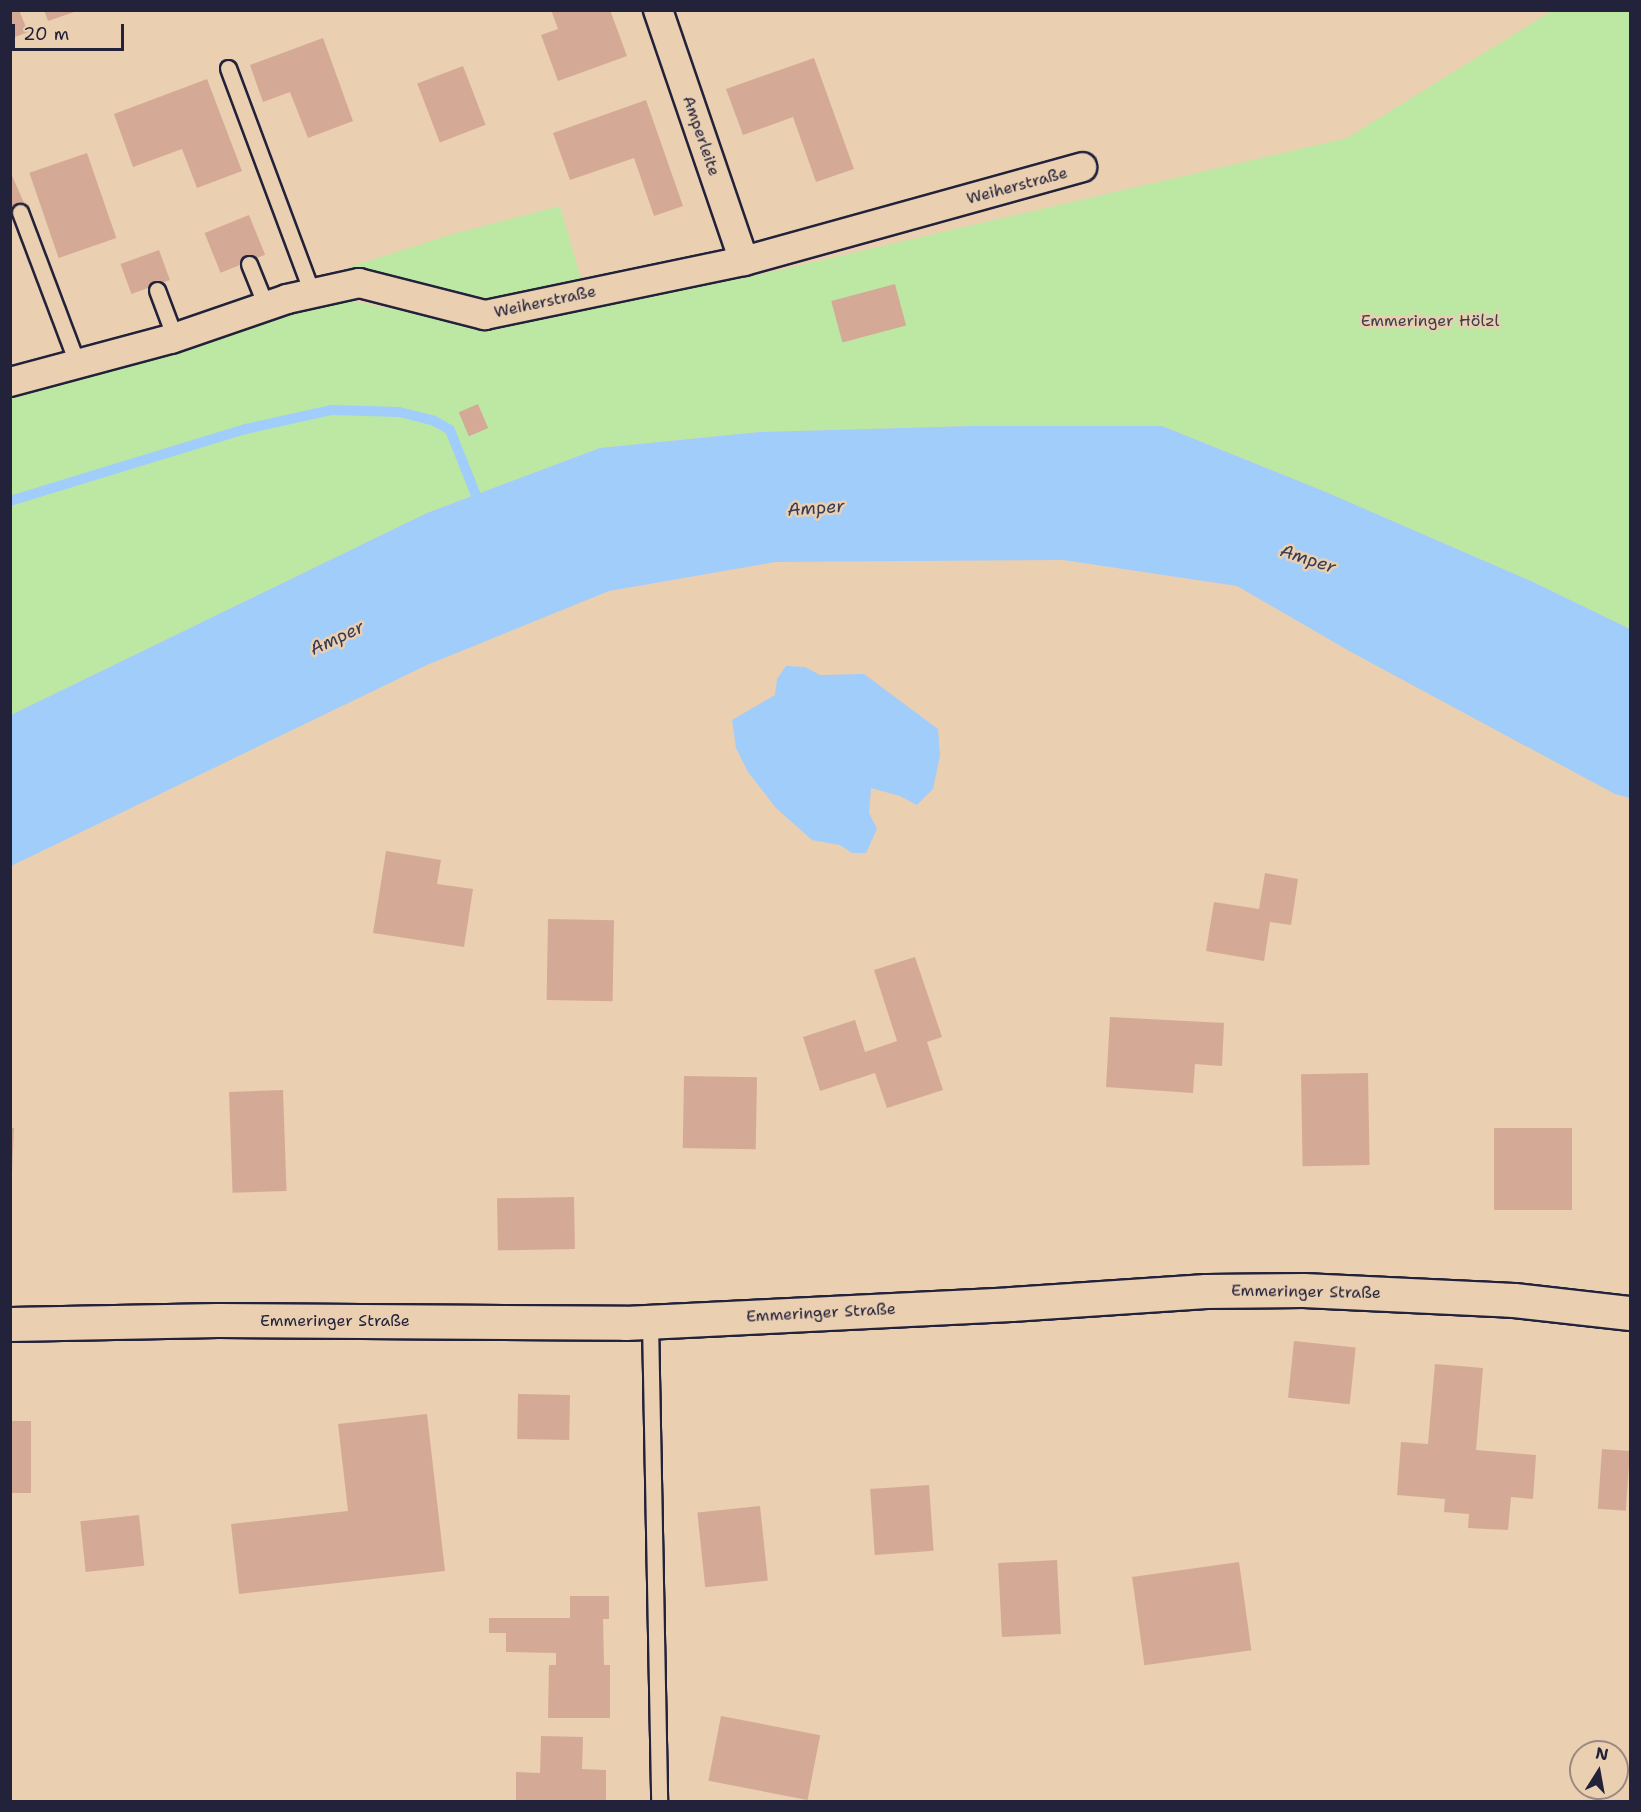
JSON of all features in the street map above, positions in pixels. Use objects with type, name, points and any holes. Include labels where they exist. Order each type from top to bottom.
[{"type":"street","name":"Amperleite","points":[[657,10],[744,261]]},
{"type":"street","name":"Weiherstraße","points":[[10,382],[175,338],[266,306],[359,283],[485,315],[744,261],[1082,168]]},
{"type":"street","name":"Emmeringer Straße","points":[[10,1324],[218,1320],[650,1322],[1228,1290],[1303,1290],[1514,1300],[1630,1313]]},
{"type":"lane","points":[[228,68],[312,293]]},
{"type":"lane","points":[[20,212],[77,363]]},
{"type":"lane","points":[[249,264],[266,306]]},
{"type":"lane","points":[[158,290],[175,338]]},
{"type":"lane","points":[[650,1322],[658,1802]]},
{"type":"green space","name":"Emmeringer Hölzl","points":[[1552,11],[1630,11],[1630,629],[1533,582],[1321,490],[1162,426],[973,426],[760,432],[600,448],[427,513],[11,715],[11,382],[350,301],[485,326],[749,277],[1347,138]]},
{"type":"green space","points":[[560,206],[583,286],[491,299],[346,268],[453,234]]},
{"type":"water","name":"Amper","points":[[973,426],[1162,426],[1321,490],[1533,582],[1630,629],[1630,798],[1615,794],[1351,652],[1237,586],[1063,560],[775,562],[609,591],[427,665],[11,866],[11,715],[427,513],[600,448],[760,432]]},
{"type":"water","points":[[786,666],[805,667],[820,675],[864,674],[938,729],[940,756],[933,789],[917,805],[900,796],[871,788],[869,813],[877,829],[866,853],[852,853],[840,845],[812,840],[776,808],[748,772],[736,748],[732,720],[775,695],[777,679]]},
{"type":"building","points":[[10,10],[19,10],[28,32],[10,39]]},
{"type":"building","points":[[44,10],[77,10],[77,11],[48,21]]},
{"type":"building","points":[[551,10],[610,10],[627,56],[558,81],[541,35],[558,29]]},
{"type":"building","points":[[323,38],[353,121],[308,138],[290,92],[263,102],[250,65]]},
{"type":"building","points":[[814,58],[854,169],[816,182],[793,117],[743,135],[726,89]]},
{"type":"building","points":[[463,66],[486,125],[440,142],[417,84]]},
{"type":"building","points":[[207,79],[242,171],[197,188],[182,149],[133,167],[114,114]]},
{"type":"building","points":[[646,100],[683,206],[654,216],[634,158],[570,180],[553,133]]},
{"type":"building","points":[[87,153],[116,238],[59,258],[29,173]]},
{"type":"building","points":[[10,171],[24,203],[10,208]]},
{"type":"building","points":[[249,215],[265,255],[221,273],[204,233]]},
{"type":"building","points":[[159,250],[170,280],[131,294],[120,264]]},
{"type":"building","points":[[895,284],[906,326],[842,343],[831,301]]},
{"type":"building","points":[[478,404],[488,428],[469,436],[459,412]]},
{"type":"building","points":[[386,851],[441,860],[437,884],[473,889],[464,947],[373,933]]},
{"type":"building","points":[[1265,873],[1298,879],[1291,925],[1270,922],[1264,961],[1206,951],[1214,902],[1259,909]]},
{"type":"building","points":[[548,919],[614,920],[613,1001],[547,1000]]},
{"type":"building","points":[[915,957],[942,1037],[927,1042],[943,1090],[887,1108],[875,1073],[820,1091],[803,1037],[855,1020],[865,1052],[897,1041],[874,970]]},
{"type":"building","points":[[1110,1017],[1224,1023],[1222,1066],[1195,1064],[1193,1093],[1106,1087]]},
{"type":"building","points":[[1368,1073],[1370,1165],[1303,1166],[1301,1074]]},
{"type":"building","points":[[684,1076],[757,1077],[756,1149],[683,1148]]},
{"type":"building","points":[[283,1090],[287,1191],[233,1193],[229,1092]]},
{"type":"building","points":[[10,1128],[14,1128],[12,1173],[10,1173]]},
{"type":"building","points":[[1494,1128],[1572,1128],[1572,1210],[1494,1210]]},
{"type":"building","points":[[574,1197],[575,1249],[498,1250],[497,1198]]},
{"type":"building","points":[[1294,1341],[1356,1347],[1350,1404],[1288,1398]]},
{"type":"building","points":[[1435,1364],[1483,1368],[1476,1450],[1536,1455],[1533,1499],[1511,1497],[1508,1530],[1468,1528],[1469,1514],[1444,1512],[1445,1499],[1397,1495],[1401,1442],[1428,1444]]},
{"type":"building","points":[[518,1394],[570,1395],[569,1440],[517,1439]]},
{"type":"building","points":[[427,1414],[445,1571],[239,1594],[231,1524],[348,1511],[338,1424]]},
{"type":"building","points":[[10,1421],[31,1421],[31,1493],[10,1493]]},
{"type":"building","points":[[1602,1449],[1630,1451],[1626,1511],[1598,1509]]},
{"type":"building","points":[[929,1485],[934,1551],[875,1555],[870,1489]]},
{"type":"building","points":[[760,1506],[768,1581],[705,1587],[697,1513]]},
{"type":"building","points":[[139,1515],[144,1566],[86,1572],[80,1521]]},
{"type":"building","points":[[1057,1560],[1061,1634],[1002,1637],[998,1563]]},
{"type":"building","points":[[1239,1562],[1251,1650],[1144,1665],[1132,1577]]},
{"type":"building","points":[[570,1596],[609,1596],[609,1619],[603,1619],[604,1665],[610,1665],[610,1718],[548,1718],[549,1665],[556,1665],[556,1653],[506,1652],[506,1633],[489,1633],[489,1618],[570,1618]]},
{"type":"building","points":[[721,1716],[820,1735],[808,1800],[708,1781]]},
{"type":"building","points":[[541,1736],[583,1737],[582,1769],[606,1770],[606,1802],[516,1802],[516,1772],[540,1773]]},
{"type":"waterway","points":[[10,501],[246,429],[332,410],[399,412],[434,421],[450,430],[481,508]]}]
